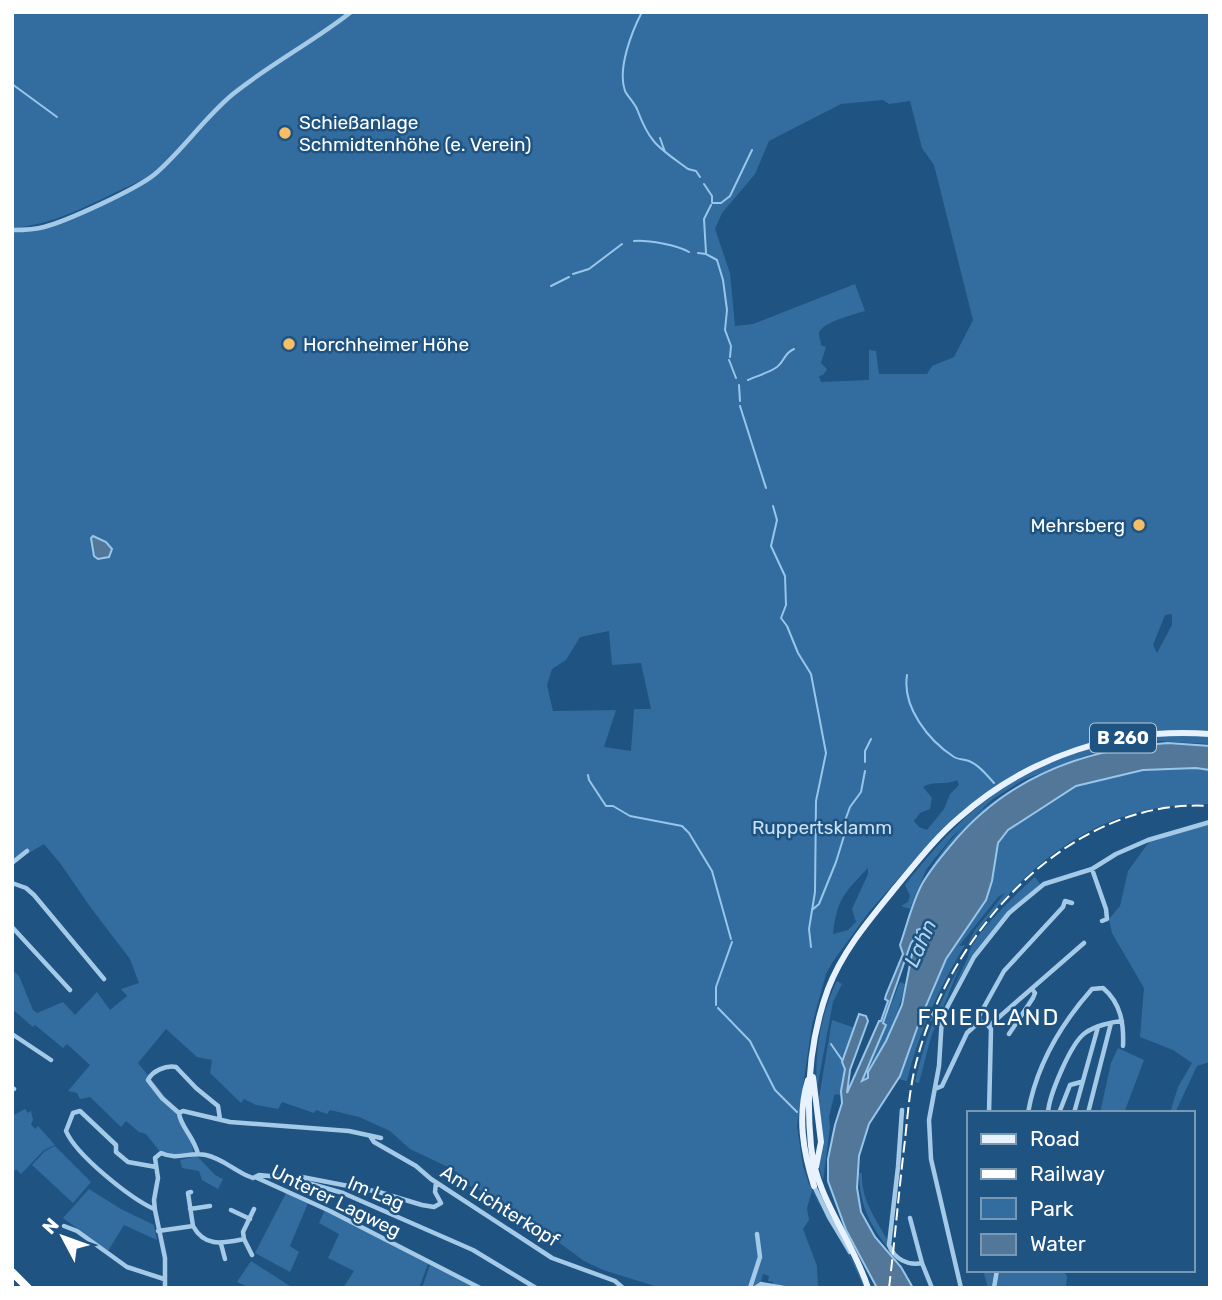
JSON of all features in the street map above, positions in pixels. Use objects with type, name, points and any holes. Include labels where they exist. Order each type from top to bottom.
[{"type":"highway","points":[[12,1272],[27,1288]]},
{"type":"highway","points":[[12,1279],[21,1288]]},
{"type":"main road","name":"B 260","points":[[814,1186],[804,1153],[802,1124],[805,1089],[822,1008],[833,976],[848,950],[866,923],[912,867],[957,819],[1010,779],[1072,752],[1112,740],[1153,734],[1210,734]]},
{"type":"main road","name":"B 260","points":[[811,1068],[811,1138],[814,1164],[822,1191],[869,1288]]},
{"type":"main road","name":"B 260","points":[[811,1068],[821,1142],[814,1186]]},
{"type":"street","points":[[340,12],[340,21]]},
{"type":"street","points":[[12,230],[31,229],[57,222],[147,180],[232,95],[268,67],[351,12]]},
{"type":"street","points":[[961,1288],[930,1159],[929,1120],[942,1017],[976,954],[1009,913],[1033,892],[1052,880],[1092,869],[1116,854],[1148,840],[1210,822]]},
{"type":"street","points":[[12,863],[27,851]]},
{"type":"street","points":[[1092,869],[1106,909],[1107,919],[1102,921]]},
{"type":"street","points":[[12,883],[26,888],[34,895],[104,979]]},
{"type":"street","points":[[935,1089],[942,1086],[967,1033],[979,1022],[979,1016],[1004,971],[1063,907],[1065,901],[1072,904]]},
{"type":"street","points":[[12,927],[70,990]]},
{"type":"street","points":[[990,1026],[1084,943]]},
{"type":"street","points":[[1028,1111],[1035,1080],[1051,1048],[1092,989],[1103,988],[1119,1009],[1123,1046]]},
{"type":"street","points":[[1009,1034],[1035,993],[1032,989]]},
{"type":"street","points":[[1048,1111],[1050,1100],[1079,1040],[1098,1027],[1122,1021]]},
{"type":"street","points":[[979,1022],[990,1026]]},
{"type":"street","points":[[1089,1111],[1111,1023]]},
{"type":"street","points":[[989,1111],[990,1026]]},
{"type":"street","points":[[1075,1111],[1098,1027]]},
{"type":"street","points":[[12,1034],[51,1060]]},
{"type":"street","points":[[165,1288],[165,1258],[154,1200],[158,1178],[155,1158],[159,1153],[173,1158],[198,1154],[193,1139],[180,1121],[179,1113],[162,1098],[148,1080],[151,1075],[165,1068],[176,1067],[218,1106],[220,1119]]},
{"type":"street","points":[[1060,1111],[1070,1085],[1082,1082]]},
{"type":"street","points":[[902,1110],[889,1245],[897,1256],[908,1264],[922,1263]]},
{"type":"street","points":[[155,1210],[129,1196],[105,1176],[71,1139],[67,1129],[73,1113],[80,1111],[116,1145],[117,1152],[128,1162],[156,1167]]},
{"type":"street","name":"Am Lichterkopf","points":[[179,1113],[189,1111],[220,1119],[294,1128],[349,1131],[381,1138]]},
{"type":"street","name":"Am Lichterkopf","points":[[370,1136],[374,1142],[416,1167],[512,1234],[552,1258],[615,1281],[623,1288]]},
{"type":"street","name":"Im Lag","points":[[198,1154],[208,1155],[237,1172],[255,1177],[259,1175],[290,1178],[343,1193],[473,1250],[536,1288]]},
{"type":"street","name":"Unterer Lagweg","points":[[255,1177],[330,1211],[480,1288]]},
{"type":"street","points":[[290,1178],[348,1185],[433,1206],[441,1203],[435,1192],[436,1182]]},
{"type":"street","points":[[814,1186],[869,1288]]},
{"type":"street","points":[[191,1192],[188,1193],[193,1226],[201,1237],[211,1243],[222,1244],[244,1240]]},
{"type":"street","points":[[190,1209],[210,1206]]},
{"type":"street","points":[[252,1255],[243,1232],[254,1209]]},
{"type":"street","points":[[231,1210],[250,1219]]},
{"type":"street","points":[[910,1218],[932,1288]]},
{"type":"street","points":[[64,1226],[77,1231],[127,1267],[164,1279]]},
{"type":"street","points":[[158,1231],[193,1226]]},
{"type":"street","points":[[752,1288],[760,1257],[757,1234]]},
{"type":"street","points":[[222,1244],[225,1259]]},
{"type":"street","points":[[752,1288],[760,1284],[783,1288]]},
{"type":"green space","name":"Ruppertsklamm","points":[[12,12],[1210,12],[1210,732],[1145,732],[1039,762],[1005,780],[941,830],[869,912],[832,963],[826,974],[812,1025],[797,1126],[803,1166],[823,1212],[812,1191],[807,1208],[809,1220],[803,1229],[817,1266],[818,1288],[790,1288],[773,1284],[768,1281],[769,1276],[763,1274],[757,1288],[661,1288],[603,1270],[584,1261],[519,1213],[505,1210],[473,1185],[471,1187],[454,1170],[410,1149],[390,1131],[359,1117],[330,1110],[327,1114],[316,1110],[314,1113],[282,1102],[278,1109],[256,1105],[244,1099],[241,1103],[210,1073],[212,1060],[197,1057],[166,1029],[138,1063],[178,1113],[193,1147],[193,1153],[182,1156],[161,1153],[146,1134],[139,1132],[126,1121],[121,1127],[90,1097],[80,1099],[77,1093],[68,1091],[90,1065],[67,1044],[63,1048],[12,1009],[12,970],[19,976],[33,1010],[37,1013],[63,1002],[75,1015],[97,992],[110,1010],[127,996],[121,989],[139,983],[130,959],[44,844],[12,863],[12,232],[30,231],[66,221],[149,180],[140,181],[62,217],[12,228]],"holes":[[[883,100],[889,104],[910,101],[922,148],[934,165],[973,320],[954,357],[932,366],[927,374],[879,374],[876,351],[869,350],[869,380],[821,382],[819,376],[827,369],[821,363],[826,347],[821,345],[821,329],[839,319],[865,311],[855,284],[753,324],[735,326],[730,273],[715,229],[722,213],[755,174],[769,141],[841,104]],[[1172,614],[1172,625],[1157,653],[1153,645],[1165,615]],[[609,631],[612,665],[641,663],[651,709],[634,709],[631,751],[604,747],[616,710],[553,711],[547,685],[552,669],[566,660],[580,637]],[[957,780],[959,785],[950,794],[944,809],[927,830],[919,827],[914,821],[920,813],[930,809],[932,798],[923,787]],[[868,868],[868,874],[852,909],[856,922],[848,930],[833,934],[840,904]]]},
{"type":"green space","points":[[1154,736],[1210,736],[1210,744],[1158,741],[1120,746],[1084,756],[1023,780],[993,799],[952,837],[926,870],[910,909],[901,906],[908,902],[910,896],[905,885],[932,853],[985,801],[1013,782],[1076,753]]},
{"type":"green space","points":[[1143,770],[1210,770],[1210,804],[1171,806],[1134,813],[1101,825],[1070,842],[1016,887],[967,945],[975,930],[1005,893],[998,897],[959,946],[965,945],[931,1010],[907,1081],[898,1079],[946,959],[986,900],[998,843],[1008,830],[1076,786]]},
{"type":"green space","points":[[1032,779],[979,815],[935,863],[949,843],[976,815],[1007,792]]},
{"type":"green space","points":[[1210,824],[1210,1062],[1197,1066],[1176,1111],[1171,1111],[1178,1087],[1192,1063],[1173,1050],[1140,1037],[1144,988],[1112,933],[1109,919],[1120,906],[1128,871],[1149,842]]},
{"type":"green space","points":[[929,873],[915,904],[909,915],[926,876]]},
{"type":"green space","points":[[1035,877],[1040,884],[997,924],[972,956],[950,995],[977,938]]},
{"type":"green space","points":[[961,964],[931,1037],[919,1083],[915,1082],[933,1022]]},
{"type":"green space","points":[[837,981],[842,984],[833,1002],[817,1089],[820,1034]]},
{"type":"green space","points":[[900,982],[905,984],[894,1021],[867,1078],[863,1080],[887,1025],[884,1023]]},
{"type":"green space","points":[[832,1020],[855,1028],[842,1062],[845,1069],[842,1096],[834,1096],[829,1117],[823,1181],[819,1167],[824,1144],[819,1098]]},
{"type":"green space","points":[[1118,1048],[1144,1060],[1125,1111],[1100,1111],[1111,1063]]},
{"type":"green space","points":[[25,1109],[28,1113],[31,1111],[31,1124],[35,1129],[38,1126],[55,1145],[44,1150],[21,1174],[16,1169],[12,1174],[12,1116]]},
{"type":"green space","points":[[55,1146],[91,1182],[73,1203],[32,1165],[45,1151]]},
{"type":"green space","points":[[197,1156],[215,1175],[223,1179],[218,1189],[202,1180],[199,1171],[182,1168],[180,1160]]},
{"type":"green space","points":[[859,1172],[862,1174],[867,1201],[888,1241],[888,1248],[866,1213]]},
{"type":"green space","points":[[89,1189],[154,1225],[157,1240],[124,1225],[108,1251],[63,1218]]},
{"type":"green space","points":[[286,1193],[308,1203],[290,1246],[299,1252],[290,1272],[255,1253]]},
{"type":"green space","points":[[325,1210],[428,1264],[419,1288],[343,1288],[354,1271],[328,1258],[339,1234],[319,1223]]},
{"type":"green space","points":[[836,1234],[860,1273],[865,1288],[853,1263]]},
{"type":"green space","points":[[251,1261],[293,1288],[250,1288],[237,1282]]},
{"type":"green space","points":[[430,1265],[475,1288],[422,1288]]},
{"type":"green space","points":[[984,1272],[1064,1272],[1067,1276],[1066,1288],[988,1288]]},
{"type":"water","points":[[93,536],[106,542],[112,549],[109,557],[98,559],[94,556]]},
{"type":"water","name":"Lahn","points":[[1168,743],[1210,746],[1210,770],[1143,770],[1076,786],[1008,830],[998,843],[986,900],[946,959],[900,1076],[869,1124],[859,1156],[857,1188],[861,1212],[875,1237],[901,1267],[913,1288],[877,1288],[846,1230],[828,1181],[828,1159],[842,1103],[845,1069],[842,1062],[859,1014],[866,1016],[868,1021],[850,1070],[847,1093],[881,1021],[888,1001],[885,999],[886,995],[903,954],[900,945],[915,899],[935,864],[973,822],[1021,785],[1076,760],[1136,746]],"holes":[[[925,927],[922,941],[919,943],[920,952],[912,954],[902,1005],[868,1072],[868,1078],[862,1081],[886,1025],[883,1023],[911,943],[917,936],[917,930]]]},
{"type":"waterway","points":[[642,12],[624,61],[625,91],[656,144],[688,169],[696,171],[700,177]]},
{"type":"waterway","points":[[12,84],[57,117]]},
{"type":"waterway","points":[[660,138],[665,152]]},
{"type":"waterway","points":[[712,203],[721,203],[730,196],[752,150]]},
{"type":"waterway","points":[[704,184],[712,196],[712,202]]},
{"type":"waterway","points":[[706,253],[704,219],[711,205]]},
{"type":"waterway","points":[[634,241],[663,244],[689,252]]},
{"type":"waterway","points":[[573,274],[589,269],[622,244]]},
{"type":"waterway","points":[[698,253],[717,260],[723,280],[727,310],[725,330],[731,346],[730,357]]},
{"type":"waterway","points":[[551,286],[569,277]]},
{"type":"waterway","points":[[748,380],[777,367],[794,349]]},
{"type":"waterway","points":[[729,360],[736,378]]},
{"type":"waterway","points":[[739,385],[740,401]]},
{"type":"waterway","points":[[740,406],[766,488]]},
{"type":"waterway","points":[[773,506],[777,520],[771,546],[785,576],[786,605],[781,618],[811,674],[826,753],[816,801],[815,892],[809,929],[811,947]]},
{"type":"waterway","points":[[907,675],[909,699],[926,732],[944,750],[958,759],[976,765],[994,783]]},
{"type":"waterway","points":[[865,762],[865,751],[871,739]]},
{"type":"waterway","points":[[812,910],[819,904],[836,862],[846,818],[861,792],[865,771]]},
{"type":"waterway","points":[[588,775],[606,806],[613,806],[630,816],[682,826],[689,833],[712,871],[731,939]]},
{"type":"waterway","points":[[716,1005],[716,987],[732,942]]},
{"type":"waterway","points":[[718,1008],[750,1041],[775,1090],[797,1112]]},
{"type":"waterway","points":[[831,1044],[842,1060]]},
{"type":"railway","points":[[889,1288],[913,1077],[935,1009],[958,963],[988,920],[1024,881],[1065,848],[1110,824],[1159,809],[1210,806]]},
{"type":"place","name":"Schießanlage Schmidtenhöhe (e. Verein)","points":[[285,133]]},
{"type":"place","name":"Horchheimer Höhe","points":[[289,344]]},
{"type":"place","name":"Mehrsberg","points":[[1139,525]]},
{"type":"district","name":"FRIEDLAND","points":[[989,1017]]}]
